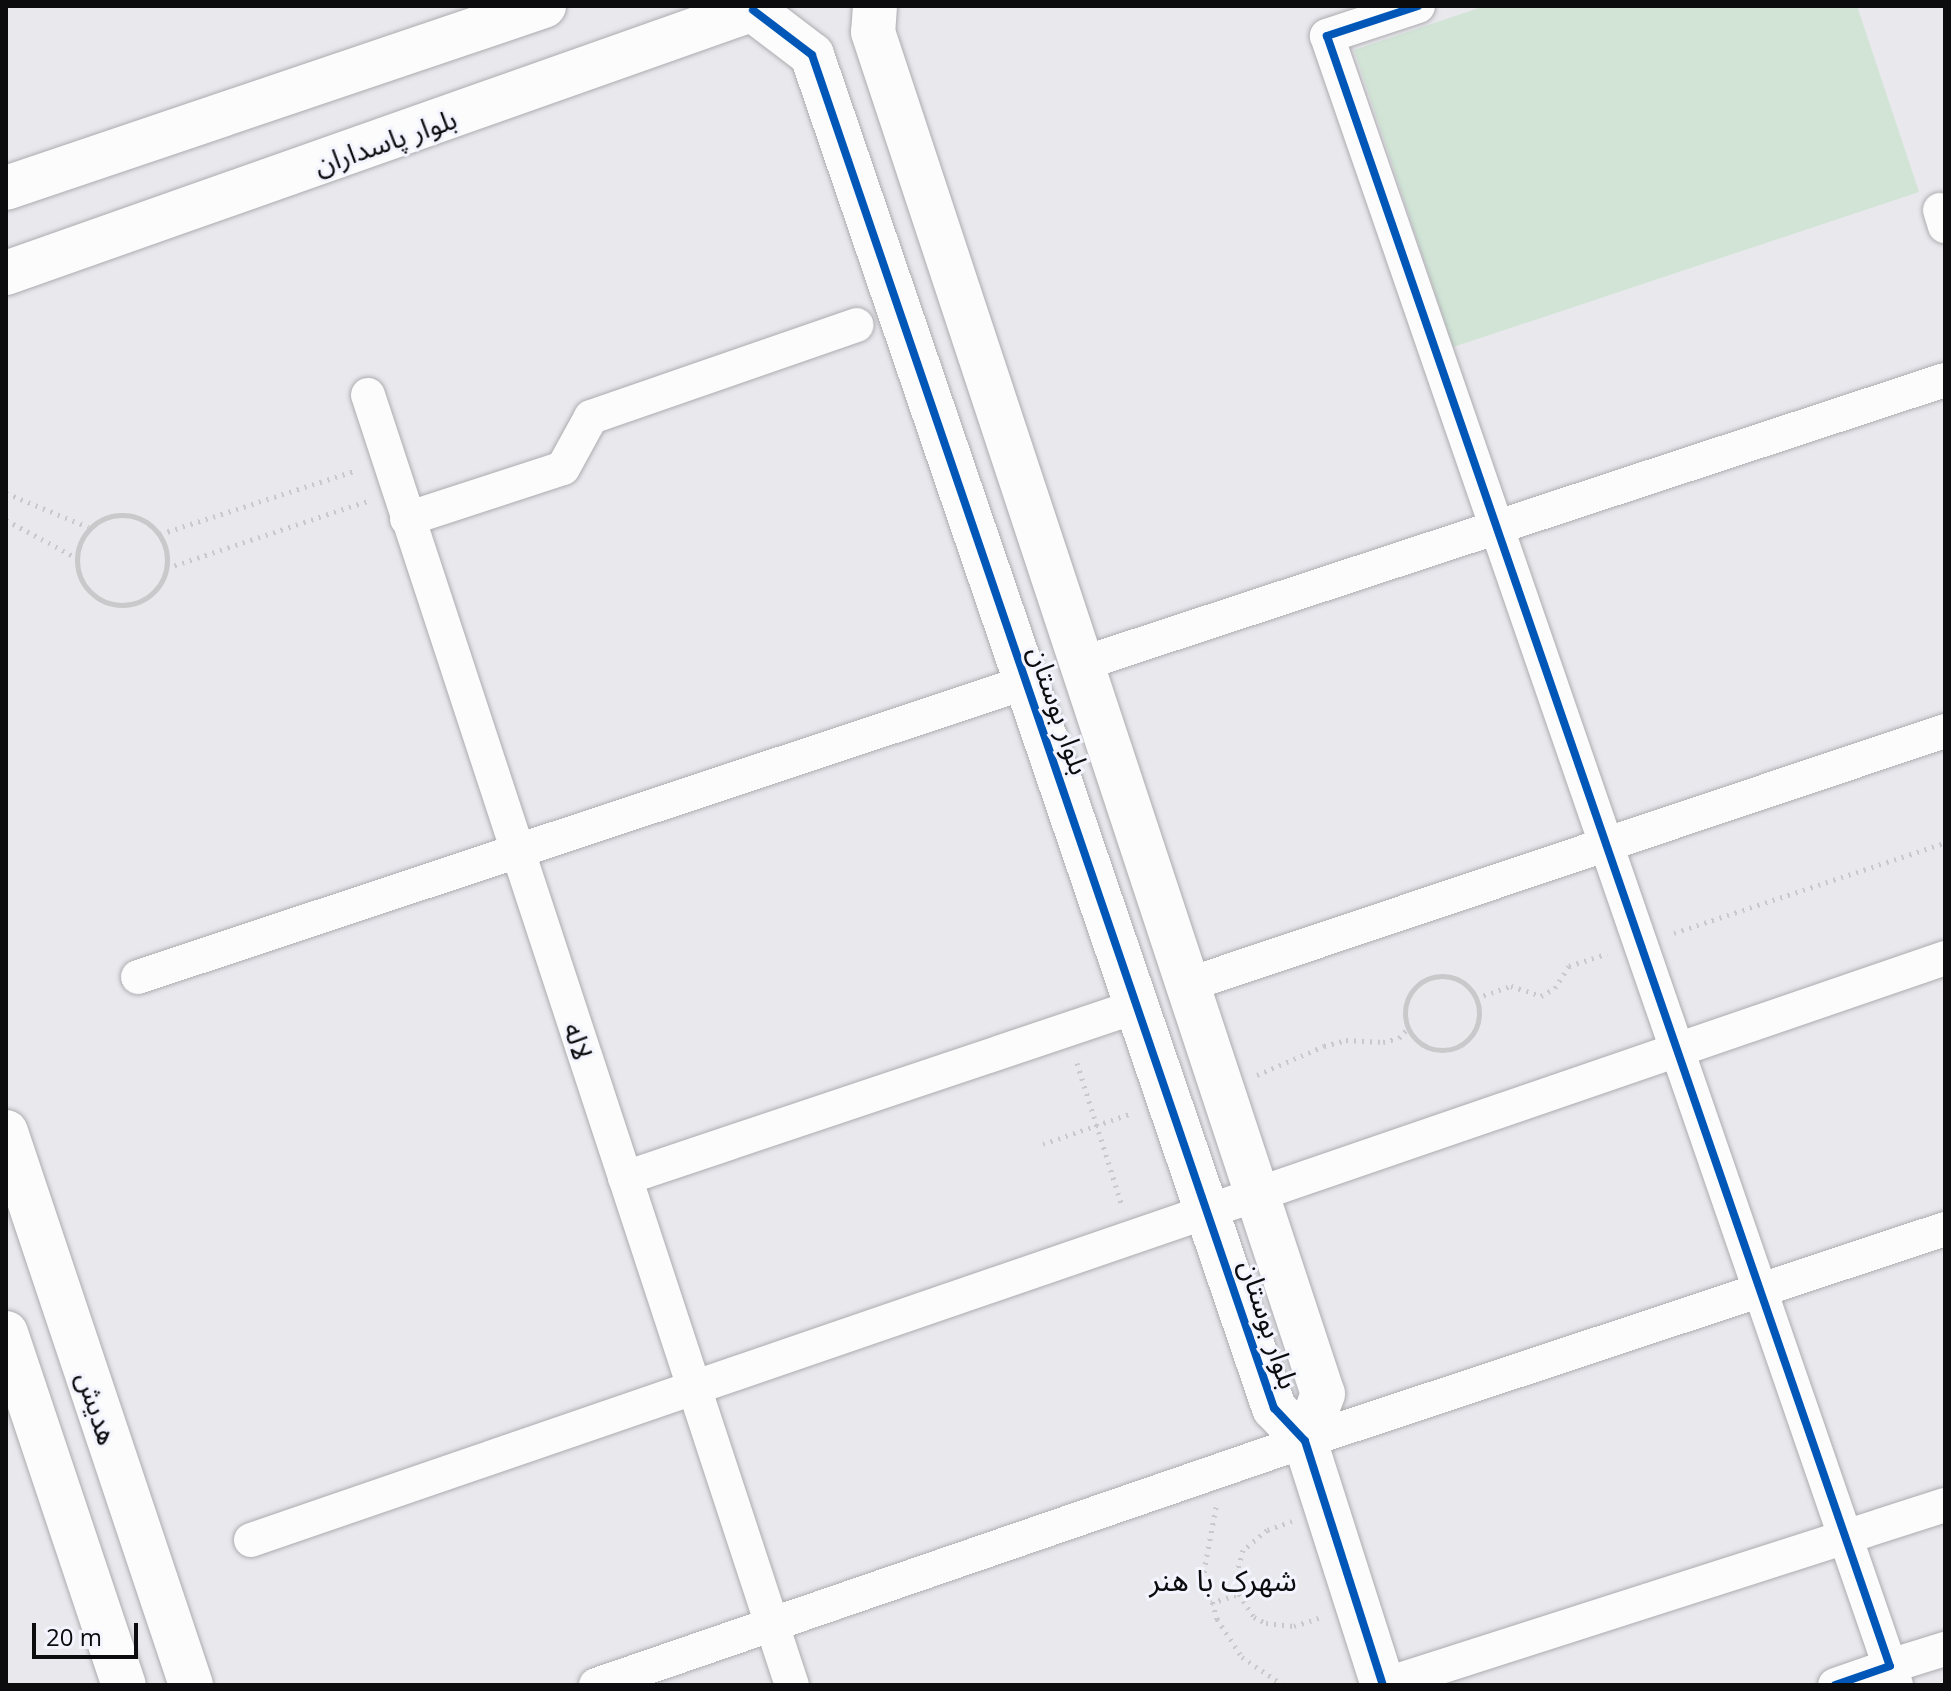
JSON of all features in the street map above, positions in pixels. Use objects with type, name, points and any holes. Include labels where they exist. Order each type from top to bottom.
[{"type":"main road","points":[[6,188],[544,6]]},
{"type":"main road","name":"بلوار بوستان","points":[[758,8],[812,55],[1274,1408],[1305,1441],[1323,1394],[873,32],[875,6]]},
{"type":"main road","name":"بلوار پاسداران","points":[[6,273],[758,8]]},
{"type":"main road","name":"هدیش","points":[[6,1132],[191,1685]]},
{"type":"main road","points":[[6,1333],[124,1685]]},
{"type":"main road","points":[[1305,1441],[1384,1685]]},
{"type":"street","points":[[1418,6],[1327,36],[1893,1676]]},
{"type":"street","points":[[398,490],[563,468],[591,417],[857,325]]},
{"type":"street","points":[[1081,664],[1945,380]]},
{"type":"street","name":"لاله","points":[[368,395],[792,1685]]},
{"type":"street","points":[[138,977],[1027,682]]},
{"type":"street","points":[[1187,985],[1945,731]]},
{"type":"street","points":[[251,1540],[1945,958]]},
{"type":"street","points":[[625,1178],[1138,1006]]},
{"type":"street","points":[[596,1685],[773,1628],[1305,1441],[1945,1229]]},
{"type":"street","points":[[1384,1685],[1945,1505]]},
{"type":"street","points":[[1835,1685],[1893,1676],[1945,1649]]},
{"type":"path","points":[[160,534],[398,490]]},
{"type":"path","points":[[167,568],[160,534],[139,517],[112,514],[88,527],[75,557],[79,576],[90,593],[106,603],[126,606],[144,599],[167,568],[398,490]]},
{"type":"path","points":[[6,493],[88,527]]},
{"type":"path","points":[[6,520],[75,557]]},
{"type":"path","points":[[1476,998],[1511,986],[1541,996],[1555,988],[1569,966],[1945,843]]},
{"type":"path","points":[[1220,1085],[1346,1040],[1399,1038],[1408,1028],[1407,1000],[1427,979],[1455,978],[1476,998],[1476,1026],[1456,1047],[1428,1047],[1408,1028]]},
{"type":"path","points":[[1067,1030],[1133,1237]]},
{"type":"path","points":[[1043,1144],[1170,1099]]},
{"type":"path","points":[[1251,1460],[1220,1499],[1210,1522],[1204,1571],[1211,1603],[1242,1657],[1283,1685]]},
{"type":"path","points":[[1326,1508],[1254,1539],[1237,1564],[1239,1594],[1254,1617],[1280,1627],[1358,1607]]},
{"type":"path","points":[[1211,1603],[1239,1594]]},
{"type":"green space","points":[[1485,6],[1857,6],[1919,192],[1453,347],[1354,50]]},
{"type":"cycle path","points":[[1418,6],[1327,36],[1890,1666],[1835,1685]]},
{"type":"cycle path","points":[[753,10],[812,55],[1274,1408],[1305,1441],[1383,1685]]},
{"type":"district","name":"شهرک با هنر","points":[[1223,1580]]}]
